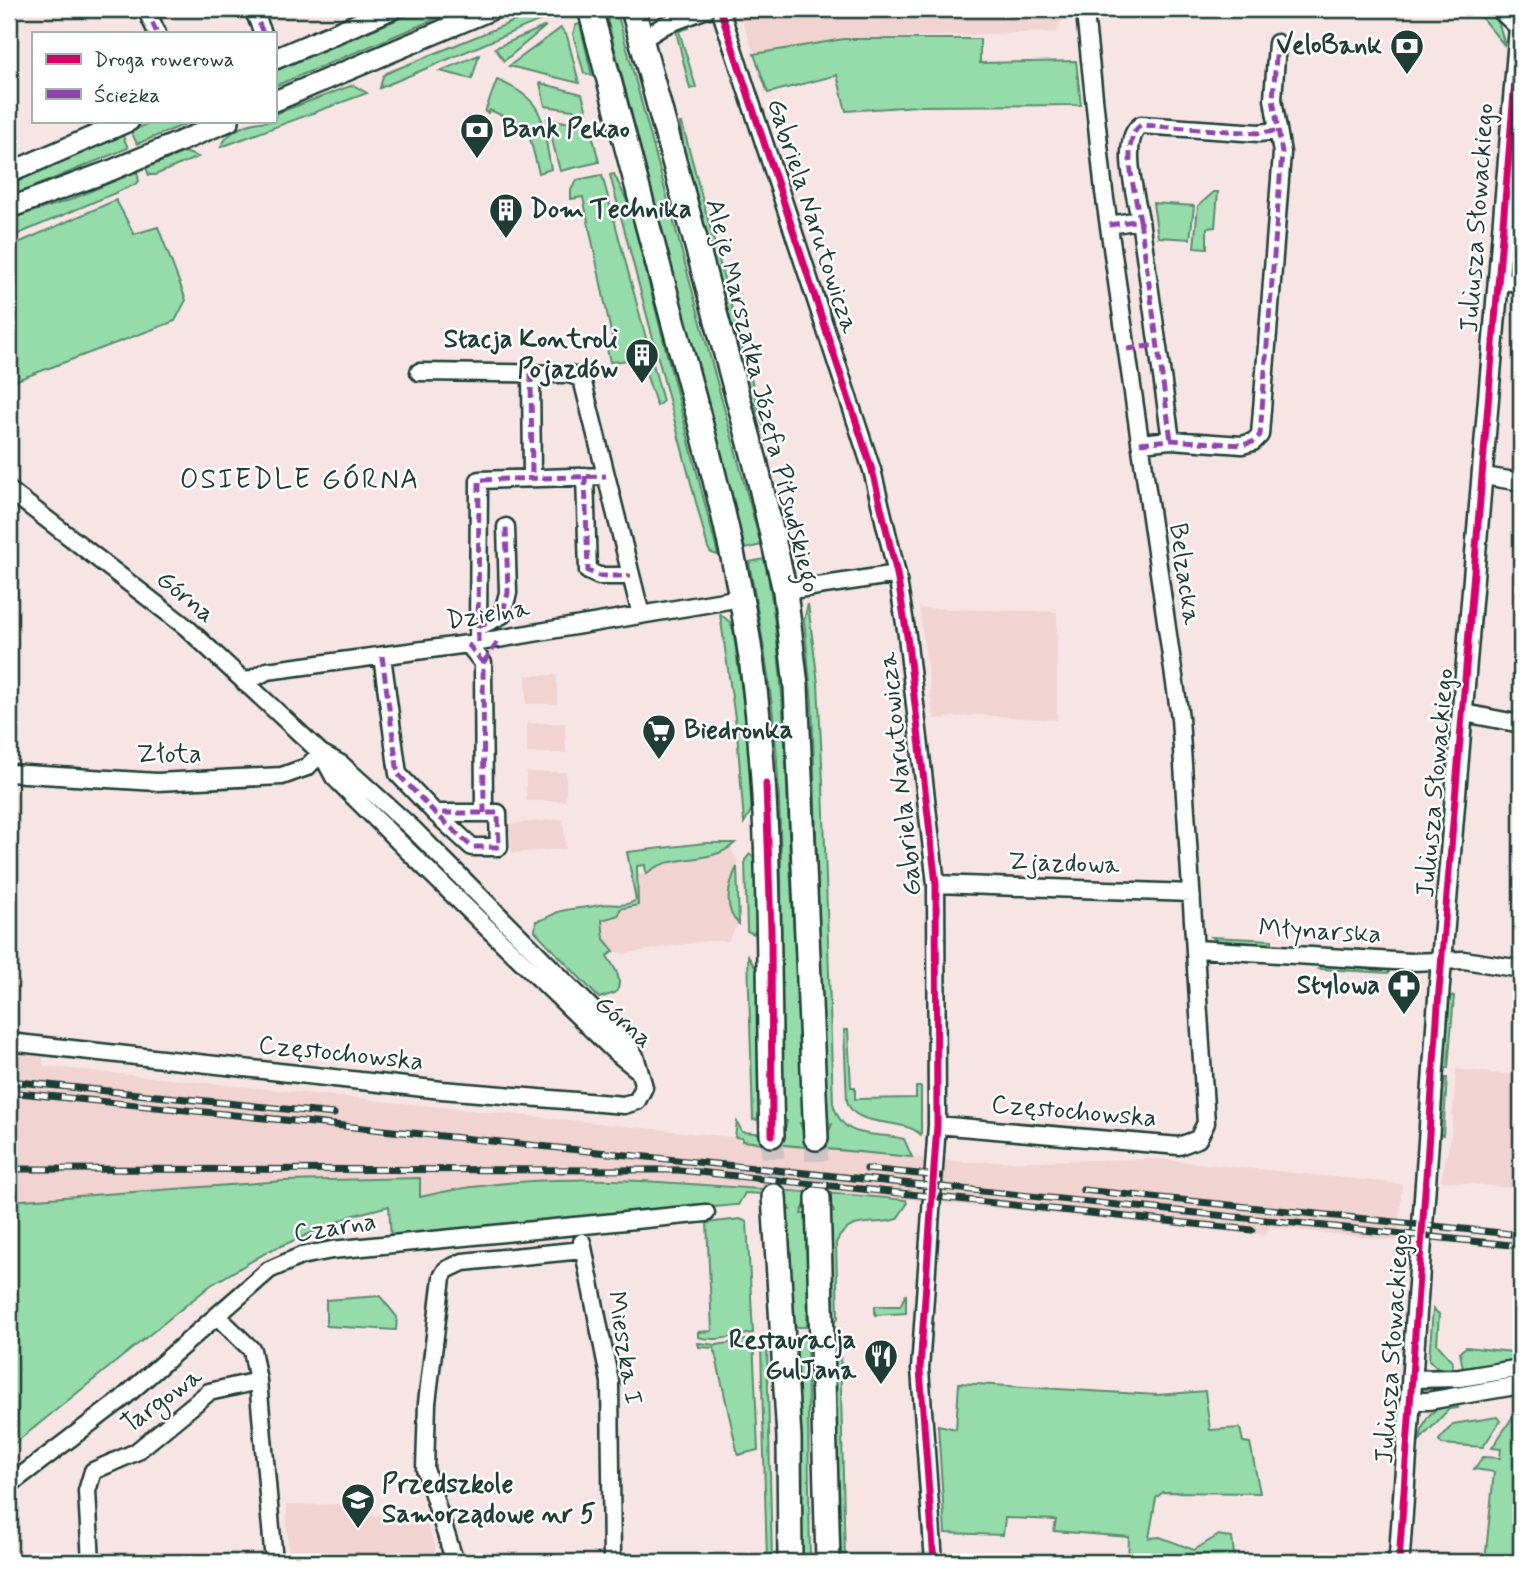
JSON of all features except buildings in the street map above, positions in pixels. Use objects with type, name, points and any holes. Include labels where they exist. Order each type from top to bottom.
[{"type":"main road","points":[[590,9],[707,448],[741,598],[766,784],[771,931],[772,1135]]},
{"type":"main road","name":"Aleje Marszałka Józefa Piłsudskiego","points":[[633,9],[756,465],[785,591],[796,687],[816,1138]]},
{"type":"main road","points":[[774,1196],[789,1437],[790,1562]]},
{"type":"main road","points":[[818,1198],[828,1562]]},
{"type":"street","points":[[146,9],[157,32]]},
{"type":"street","points":[[253,9],[263,32]]},
{"type":"street","points":[[276,59],[392,9]]},
{"type":"street","points":[[276,101],[493,9]]},
{"type":"street","name":"Gabriela Narutowicza","points":[[720,9],[857,422],[897,574],[925,775],[936,884],[937,1125],[920,1370],[934,1562]]},
{"type":"street","points":[[1501,9],[1521,20]]},
{"type":"street","points":[[641,40],[665,25],[700,12]]},
{"type":"street","name":"Juliusza Słowackiego","points":[[1399,1562],[1442,960],[1521,20]]},
{"type":"street","name":"Belzacka","points":[[1086,22],[1109,225],[1180,718],[1206,1123],[1203,1134]]},
{"type":"street","points":[[1140,443],[1171,440],[1242,445],[1253,442],[1260,435],[1282,153],[1273,99],[1277,43]]},
{"type":"street","points":[[9,173],[127,122]]},
{"type":"street","points":[[9,208],[112,170],[227,122]]},
{"type":"street","points":[[1171,440],[1129,146],[1137,128],[1146,124],[1259,133],[1277,131]]},
{"type":"street","points":[[1109,225],[1140,220]]},
{"type":"street","points":[[1500,281],[1521,283]]},
{"type":"street","points":[[1127,349],[1157,345]]},
{"type":"street","points":[[419,372],[570,374],[582,379],[641,615]]},
{"type":"street","points":[[531,373],[532,476]]},
{"type":"street","points":[[484,813],[483,663],[475,638],[479,480],[532,476],[606,476]]},
{"type":"street","points":[[585,476],[588,571],[599,576],[631,576]]},
{"type":"street","points":[[1483,476],[1521,482]]},
{"type":"street","name":"Górna","points":[[9,489],[186,627],[321,753],[341,764],[509,922],[625,1042],[635,1056],[641,1072]]},
{"type":"street","points":[[475,638],[502,615],[504,608],[508,593],[506,527]]},
{"type":"street","points":[[785,591],[897,574]]},
{"type":"street","name":"Dzielna","points":[[245,683],[267,671],[382,656],[475,638],[500,639],[741,598]]},
{"type":"street","points":[[483,663],[500,639]]},
{"type":"street","points":[[382,656],[398,774],[435,813],[472,847],[499,847],[498,813],[435,813]]},
{"type":"street","points":[[1464,713],[1521,724]]},
{"type":"street","name":"Złota","points":[[9,773],[158,782],[282,776],[307,767],[321,753]]},
{"type":"street","name":"Zjazdowa","points":[[936,884],[1191,893]]},
{"type":"street","name":"Młynarska","points":[[1196,949],[1410,962],[1464,960],[1521,969]]},
{"type":"street","name":"Częstochowska","points":[[9,1042],[442,1090],[624,1105],[635,1102],[642,1094],[644,1087],[641,1072]]},
{"type":"street","name":"Częstochowska","points":[[937,1125],[1179,1146],[1193,1143],[1203,1134]]},
{"type":"street","name":"Czarna","points":[[9,1485],[122,1399],[269,1270],[301,1256],[332,1250],[706,1213]]},
{"type":"street","name":"Mieszka I","points":[[579,1226],[610,1382],[612,1562]]},
{"type":"street","points":[[455,1562],[425,1469],[427,1403],[442,1277],[446,1270],[463,1262],[583,1250]]},
{"type":"street","points":[[217,1316],[252,1350],[258,1381],[274,1562]]},
{"type":"street","points":[[1413,1379],[1460,1378],[1521,1368]]},
{"type":"street","name":"Targowa","points":[[91,1562],[87,1491],[93,1471],[136,1452],[209,1392],[258,1381]]},
{"type":"street","points":[[1411,1401],[1428,1401],[1521,1385]]},
{"type":"shaded area","points":[[738,9],[1066,9],[1057,32],[845,39],[754,54]]},
{"type":"shaded area","points":[[919,608],[1057,612],[1057,720],[977,715],[934,719]]},
{"type":"shaded area","points":[[526,675],[557,675],[557,704],[526,704]]},
{"type":"shaded area","points":[[527,723],[565,723],[566,753],[527,753]]},
{"type":"shaded area","points":[[526,772],[566,772],[566,801],[526,801]]},
{"type":"shaded area","points":[[563,819],[566,849],[512,853],[509,824]]},
{"type":"shaded area","points":[[730,847],[739,864],[730,879],[738,924],[728,941],[706,941],[623,954],[614,951],[604,939],[601,920],[619,915],[619,909],[637,905],[636,875],[646,873],[663,862],[709,857]]},
{"type":"shaded area","points":[[9,1048],[43,1051],[43,1066],[742,1138],[743,1141],[965,1162],[1159,1159],[1402,1184],[1398,1241],[1269,1227],[1266,1235],[843,1193],[671,1181],[555,1180],[441,1192],[354,1215],[269,1251],[211,1285],[9,1448]]},
{"type":"shaded area","points":[[1456,1069],[1521,1076],[1521,1189],[1441,1181],[1451,1136]]},
{"type":"shaded area","name":"Przedszkole Samorządowe nr 5","points":[[358,1504],[363,1516],[422,1514],[435,1544],[435,1562],[289,1562],[286,1505]]},
{"type":"green space","points":[[422,9],[459,9],[276,86],[276,71]]},
{"type":"green space","points":[[544,9],[555,10],[548,17],[380,88],[383,76],[387,73]]},
{"type":"green space","points":[[1474,9],[1490,10],[1499,24],[1505,46]]},
{"type":"green space","points":[[617,12],[761,545],[745,549],[606,15]]},
{"type":"green space","points":[[580,24],[592,76],[584,73],[573,34],[576,25]]},
{"type":"green space","points":[[686,24],[689,28],[679,31],[696,87],[690,89],[675,27]]},
{"type":"green space","points":[[546,26],[504,61],[495,48]]},
{"type":"green space","points":[[561,28],[567,36],[579,83],[509,66]]},
{"type":"green space","points":[[844,39],[980,39],[980,63],[1076,61],[1081,105],[918,106],[846,111],[837,75],[768,93],[754,54]]},
{"type":"green space","points":[[479,55],[472,79],[440,71]]},
{"type":"green space","points":[[497,80],[514,88],[534,104],[543,125],[551,169],[539,173],[527,127],[490,110],[485,112]]},
{"type":"green space","points":[[540,83],[582,94],[587,112],[545,106]]},
{"type":"green space","points":[[353,85],[367,93],[221,147],[230,134],[243,126],[276,122],[276,114]]},
{"type":"green space","points":[[547,119],[590,126],[599,162],[560,171]]},
{"type":"green space","points":[[153,122],[191,122],[137,144],[131,131]]},
{"type":"green space","points":[[680,123],[764,427],[751,397],[686,165]]},
{"type":"green space","points":[[122,134],[128,148],[9,197],[9,184]]},
{"type":"green space","points":[[185,152],[198,157],[149,175],[146,168]]},
{"type":"green space","points":[[137,171],[139,181],[134,185],[9,238],[9,219],[70,200]]},
{"type":"green space","points":[[614,174],[629,205],[718,555],[711,553],[708,548],[610,175]]},
{"type":"green space","points":[[602,175],[663,401],[657,406],[641,359],[610,362],[607,349],[614,347],[583,197],[571,199],[571,190],[577,180]]},
{"type":"green space","points":[[1214,192],[1218,192],[1215,227],[1207,228],[1207,248],[1194,247],[1198,206]]},
{"type":"green space","points":[[116,200],[134,234],[158,227],[186,300],[175,321],[9,383],[9,247]]},
{"type":"green space","points":[[1153,203],[1194,206],[1190,239],[1158,237]]},
{"type":"green space","points":[[765,559],[777,639],[784,720],[807,1123],[800,1123],[806,1138],[826,1138],[832,1124],[825,1123],[812,703],[804,620],[808,604],[818,683],[833,1103],[844,1124],[851,1129],[860,1133],[904,1139],[912,1157],[742,1141],[742,1138],[735,1137],[737,1122],[742,1132],[783,1135],[787,1121],[780,1119],[781,886],[776,747],[768,677],[749,562]]},
{"type":"green space","points":[[720,614],[730,622],[733,629],[747,729],[753,807],[744,823],[737,732]]},
{"type":"green space","points":[[336,767],[397,821],[616,1042],[390,826]]},
{"type":"green space","points":[[705,843],[735,843],[714,855],[667,863],[646,874],[645,865],[637,866],[638,905],[620,909],[619,915],[602,920],[604,939],[614,951],[607,956],[619,979],[615,993],[599,998],[535,931],[536,921],[561,911],[604,904],[622,905],[636,900],[627,852]]},
{"type":"green space","points":[[750,854],[755,858],[757,927],[754,934],[747,931],[745,860]]},
{"type":"green space","points":[[737,867],[739,924],[729,905],[731,882]]},
{"type":"green space","points":[[1212,937],[1272,940],[1272,944],[1218,941]]},
{"type":"green space","points":[[748,956],[757,970],[759,986],[761,1119],[753,1120]]},
{"type":"green space","points":[[1322,966],[1389,970],[1389,973],[1319,969]]},
{"type":"green space","points":[[1450,996],[1454,996],[1448,1068],[1444,1068]]},
{"type":"green space","points":[[844,1030],[848,1030],[851,1087],[855,1087],[855,1099],[916,1098],[916,1087],[921,1087],[921,1135],[913,1129],[859,1116],[852,1110],[847,1101]]},
{"type":"green space","points":[[1443,1078],[1447,1078],[1443,1135],[1438,1134]]},
{"type":"green space","points":[[420,1178],[420,1197],[497,1184],[615,1180],[862,1196],[906,1200],[907,1204],[897,1219],[854,1225],[841,1234],[836,1243],[838,1318],[831,1326],[828,1214],[834,1212],[828,1198],[807,1199],[801,1214],[809,1214],[807,1327],[792,1327],[784,1210],[790,1210],[783,1195],[745,1193],[738,1205],[391,1238],[389,1206],[354,1215],[269,1251],[211,1285],[9,1448],[9,1201],[284,1181]]},
{"type":"green space","points":[[740,1219],[747,1222],[753,1333],[719,1339],[698,1337],[698,1332],[712,1331],[707,1223]]},
{"type":"green space","points":[[906,1294],[906,1313],[875,1315],[875,1306],[900,1306]]},
{"type":"green space","points":[[380,1296],[397,1317],[396,1330],[326,1326],[326,1300]]},
{"type":"green space","points":[[1433,1309],[1439,1314],[1437,1344],[1452,1361],[1452,1369],[1437,1368],[1429,1360]]},
{"type":"green space","points":[[831,1336],[839,1336],[840,1345],[845,1562],[837,1562]]},
{"type":"green space","points":[[793,1337],[807,1337],[810,1562],[802,1562]]},
{"type":"green space","points":[[753,1339],[758,1450],[738,1455],[714,1348],[699,1347],[698,1343],[717,1345]]},
{"type":"green space","points":[[767,1342],[772,1562],[767,1562],[761,1347]]},
{"type":"green space","points":[[1466,1347],[1521,1353],[1521,1359],[1463,1369],[1460,1352]]},
{"type":"green space","points":[[959,1383],[1157,1395],[1205,1391],[1210,1430],[1240,1428],[1243,1442],[1250,1443],[1260,1493],[1163,1492],[1156,1498],[1149,1538],[1160,1537],[1194,1550],[1219,1535],[1232,1538],[1235,1562],[1123,1562],[1128,1561],[1129,1537],[1054,1531],[1056,1520],[1005,1518],[1003,1535],[945,1533],[938,1425],[956,1429]]},
{"type":"green space","points":[[1457,1404],[1458,1408],[1449,1409],[1420,1440],[1427,1418],[1435,1410]]},
{"type":"green space","points":[[1521,1414],[1521,1562],[1485,1562],[1494,1472],[1474,1469],[1483,1457],[1500,1458],[1501,1449],[1492,1448],[1514,1415]]},
{"type":"green space","points":[[1497,1417],[1500,1421],[1483,1447],[1442,1444],[1439,1440],[1453,1424]]},
{"type":"tunnel","points":[[772,1135],[774,1196]]},
{"type":"tunnel","points":[[816,1138],[818,1198]]},
{"type":"railway","points":[[9,1081],[334,1114]]},
{"type":"railway","points":[[9,1092],[1521,1246]]},
{"type":"railway","points":[[9,1169],[679,1170],[1252,1230]]},
{"type":"railway","points":[[867,1169],[940,1176]]},
{"type":"railway","points":[[1083,1190],[1521,1235]]},
{"type":"marked path","points":[[146,9],[157,32]]},
{"type":"marked path","points":[[253,9],[263,32]]},
{"type":"marked path","points":[[1140,443],[1171,440],[1242,445],[1253,442],[1260,435],[1282,153],[1273,99],[1277,43]]},
{"type":"marked path","points":[[1109,225],[1140,220],[1130,155],[1134,132],[1141,125],[1259,133],[1277,131]]},
{"type":"marked path","points":[[1140,220],[1171,440]]},
{"type":"marked path","points":[[1127,349],[1157,345]]},
{"type":"marked path","points":[[531,373],[532,476]]},
{"type":"marked path","points":[[585,476],[588,571],[599,576],[631,576]]},
{"type":"marked path","points":[[478,642],[479,480],[606,476]]},
{"type":"marked path","points":[[478,627],[502,615],[508,593],[506,527]]},
{"type":"marked path","points":[[483,663],[500,639]]},
{"type":"marked path","points":[[468,644],[483,663],[484,813]]},
{"type":"marked path","points":[[382,656],[398,774],[435,813],[498,813],[499,847],[472,847],[435,813]]},
{"type":"cycle path","points":[[720,9],[872,470],[897,574],[907,636],[936,884],[937,1125],[920,1369],[934,1562]]},
{"type":"cycle path","points":[[1399,1562],[1439,991],[1521,9]]},
{"type":"cycle path","points":[[766,784],[771,931],[772,1135]]},
{"type":"place","name":"VeloBank","points":[[1407,76]]},
{"type":"place","name":"Bank Pekao","points":[[477,160]]},
{"type":"place","name":"Dom Technika","points":[[506,240]]},
{"type":"place","name":"Stacja Kontroli Pojazdów","points":[[642,385]]},
{"type":"place","name":"Biedronka","points":[[659,761]]},
{"type":"place","name":"Stylowa","points":[[1404,1016]]},
{"type":"place","name":"Restauracja GulJana","points":[[881,1386]]},
{"type":"place","name":"Przedszkole Samorządowe nr 5","points":[[358,1530]]},
{"type":"district","name":"OSIEDLE GÓRNA","points":[[300,480]]}]
